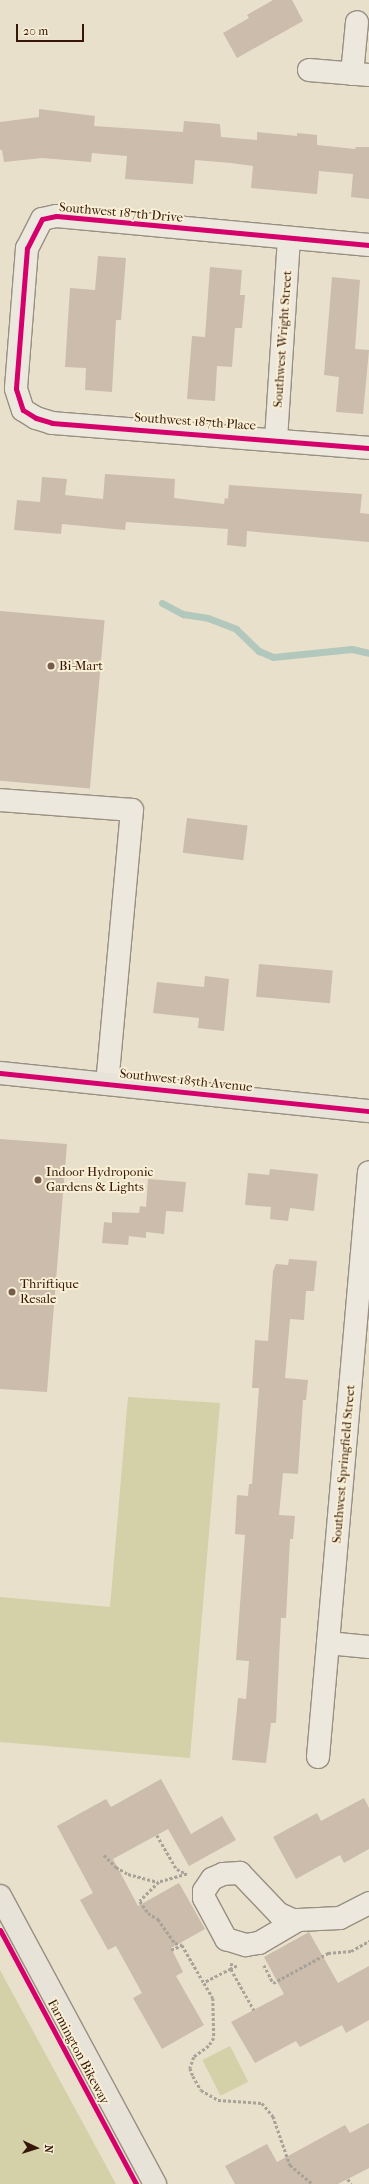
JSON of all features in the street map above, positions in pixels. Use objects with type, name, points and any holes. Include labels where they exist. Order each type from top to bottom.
[{"type":"main road","name":"Southwest 185th Avenue","points":[[0,1074],[369,1111]]},
{"type":"main road","points":[[0,1896],[155,2184]]},
{"type":"street","points":[[309,70],[361,75],[357,22]]},
{"type":"street","name":"Southwest 187th Drive","points":[[23,410],[16,389],[28,248],[42,219],[56,216],[289,240],[369,245]]},
{"type":"street","name":"Southwest Wright Street","points":[[276,439],[289,240]]},
{"type":"street","name":"Southwest 187th Place","points":[[23,410],[36,418],[52,423],[276,439],[369,448]]},
{"type":"street","points":[[0,800],[132,810],[107,1084]]},
{"type":"street","name":"Southwest Springfield Street","points":[[318,1757],[369,1172]]},
{"type":"street","points":[[328,1643],[369,1647]]},
{"type":"street","points":[[295,1921],[280,1914],[240,1873],[223,1874],[206,1884],[204,1898],[226,1939],[235,1943],[259,1943],[295,1921],[307,1918],[340,1918],[369,1903]]},
{"type":"path","points":[[157,1835],[177,1869],[187,1874],[159,1882],[140,1901],[148,1913],[158,1919],[174,1943],[182,1945],[213,1998],[214,2038],[210,2046],[194,2057],[190,2068],[193,2076],[201,2090],[218,2100],[262,2103],[273,2116],[290,2165],[313,2184]]},
{"type":"path","points":[[104,1855],[116,1867],[128,1874],[159,1882]]},
{"type":"path","points":[[257,1964],[264,1963],[273,1983],[328,1953],[351,1951],[369,1941]]},
{"type":"path","points":[[235,1943],[231,1969],[254,2010]]},
{"type":"path","points":[[171,1950],[182,1945]]},
{"type":"path","points":[[204,1983],[241,1965]]},
{"type":"path","points":[[348,2179],[351,2184]]},
{"type":"shaded area","points":[[128,1397],[220,1403],[190,1758],[0,1742],[0,1597],[110,1607]]},
{"type":"shaded area","points":[[0,1970],[116,2184],[0,2184]]},
{"type":"shaded area","points":[[230,2046],[248,2082],[221,2096],[202,2060]]},
{"type":"building","points":[[273,0],[292,0],[303,21],[237,58],[223,33],[249,18],[247,15]]},
{"type":"building","points":[[39,109],[95,116],[94,126],[183,132],[184,121],[220,124],[221,137],[257,140],[257,132],[297,136],[297,133],[317,135],[317,145],[355,149],[356,147],[369,147],[369,199],[351,197],[353,174],[319,171],[317,194],[251,188],[253,166],[231,163],[195,160],[193,184],[125,179],[127,156],[92,153],[91,162],[42,158],[4,162],[2,150],[0,150],[0,122],[39,117]]},
{"type":"building","points":[[98,256],[126,258],[121,320],[116,320],[112,392],[85,390],[86,368],[65,367],[70,288],[95,290]]},
{"type":"building","points":[[210,267],[242,270],[240,295],[245,295],[242,328],[235,328],[232,367],[217,366],[215,401],[187,399],[192,336],[205,337]]},
{"type":"building","points":[[332,277],[360,280],[355,349],[369,350],[363,414],[336,412],[339,377],[324,375]]},
{"type":"building","points":[[105,474],[175,479],[174,498],[224,504],[225,498],[228,499],[229,485],[362,494],[360,513],[369,514],[369,542],[247,531],[246,547],[227,545],[228,529],[126,522],[125,530],[62,524],[61,534],[14,530],[17,500],[40,502],[42,477],[67,479],[65,495],[103,499]]},
{"type":"building","name":"Bi-Mart","points":[[0,611],[105,620],[90,789],[0,781]]},
{"type":"building","points":[[187,818],[248,825],[243,860],[183,853]]},
{"type":"building","points":[[259,964],[333,970],[330,1003],[256,997]]},
{"type":"building","points":[[205,976],[229,979],[224,1031],[198,1028],[199,1018],[153,1013],[157,982],[204,987]]},
{"type":"building","points":[[0,1139],[67,1144],[47,1392],[0,1389]]},
{"type":"building","points":[[270,1169],[318,1174],[314,1211],[290,1208],[288,1221],[270,1219],[271,1207],[245,1205],[248,1173],[269,1175]]},
{"type":"building","points":[[148,1179],[186,1182],[183,1212],[166,1211],[164,1234],[146,1232],[146,1238],[129,1236],[128,1245],[102,1243],[104,1222],[112,1223],[112,1212],[139,1213],[140,1206],[146,1207]]},
{"type":"building","points":[[289,1259],[317,1261],[314,1291],[306,1291],[304,1320],[290,1319],[285,1378],[308,1380],[306,1400],[303,1400],[298,1474],[283,1473],[279,1515],[295,1516],[293,1539],[290,1539],[286,1618],[281,1618],[276,1723],[271,1723],[266,1763],[232,1760],[238,1698],[246,1699],[249,1661],[236,1660],[245,1535],[235,1534],[237,1495],[248,1496],[249,1484],[252,1484],[259,1388],[252,1388],[255,1340],[268,1341],[273,1271],[276,1264],[288,1265]]},
{"type":"building","points":[[161,1779],[191,1834],[222,1816],[236,1840],[189,1866],[168,1829],[113,1859],[138,1906],[179,1883],[205,1929],[171,1948],[183,1972],[176,1976],[204,2025],[162,2049],[133,1998],[142,1993],[116,1946],[108,1950],[80,1900],[93,1893],[57,1826],[106,1799],[111,1807]]},
{"type":"building","points":[[364,1798],[369,1808],[369,1849],[344,1863],[340,1855],[296,1879],[273,1837],[317,1813],[321,1821]]},
{"type":"building","points":[[309,1932],[338,1983],[369,1966],[369,2020],[346,2033],[342,2025],[300,2047],[296,2041],[255,2063],[231,2022],[284,1994],[264,1957]]},
{"type":"building","points":[[369,2123],[369,2168],[338,2184],[235,2184],[225,2166],[267,2144],[277,2162],[345,2125],[350,2133]]},
{"type":"waterway","points":[[162,603],[183,614],[208,618],[236,629],[259,651],[273,657],[352,649],[369,653]]},
{"type":"cycle path","points":[[369,245],[56,216],[42,219],[27,248],[16,389],[23,410],[36,418],[52,423],[369,448]]},
{"type":"cycle path","points":[[0,1073],[369,1111]]},
{"type":"cycle path","name":"Farmington Bikeway","points":[[0,1930],[136,2184]]},
{"type":"place","name":"Bi-Mart","points":[[51,666]]},
{"type":"place","name":"Indoor Hydroponic Gardens & Lights","points":[[38,1180]]},
{"type":"place","name":"Thriftique Resale","points":[[12,1292]]}]
